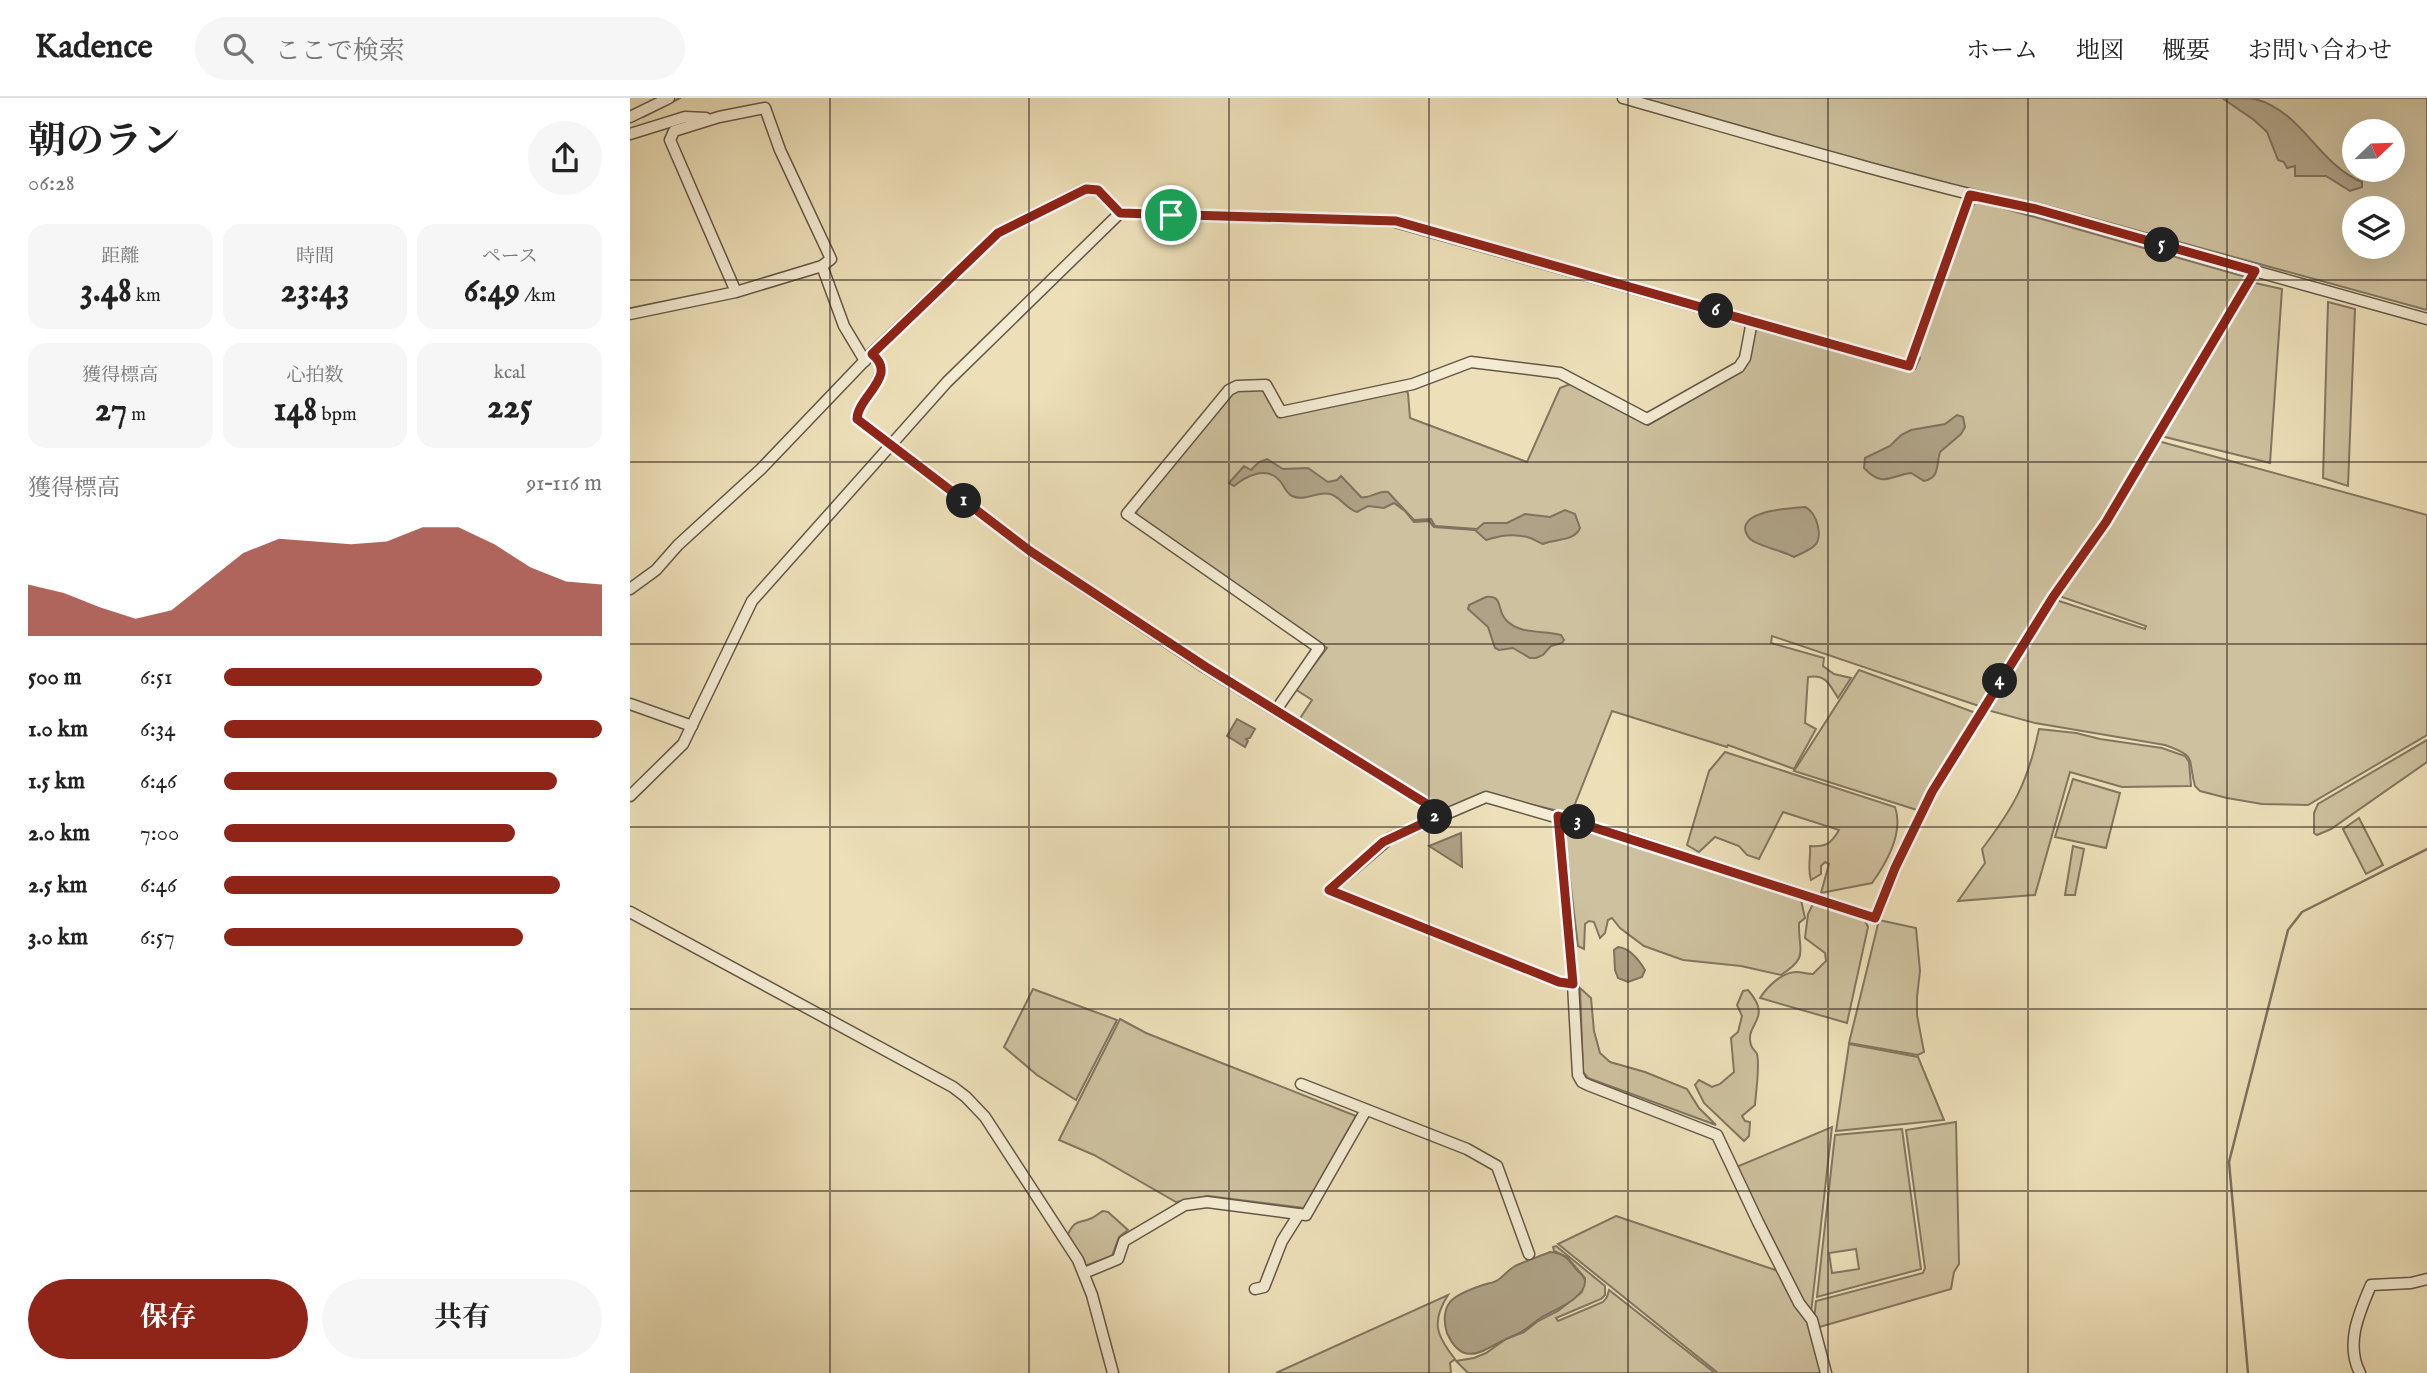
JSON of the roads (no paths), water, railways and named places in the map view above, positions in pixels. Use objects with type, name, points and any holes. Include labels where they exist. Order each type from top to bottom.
[{"type":"street","points":[[630,117],[669,98]]},
{"type":"street","points":[[1623,98],[1970,195],[2036,209],[2427,319]]},
{"type":"street","points":[[630,314],[736,292],[822,266],[831,259],[780,150],[765,108],[674,131],[670,140],[736,292]]},
{"type":"street","points":[[630,134],[685,117],[715,119]]},
{"type":"street","points":[[630,589],[656,569],[678,545],[761,469],[868,357],[998,233],[1086,189],[1098,190],[1120,213],[1392,221],[1909,366],[1970,195]]},
{"type":"street","points":[[630,796],[683,744],[752,601],[947,382],[1120,213]]},
{"type":"street","points":[[822,266],[844,326],[868,357],[879,360],[881,370],[876,387],[858,409],[857,419],[1030,551],[1443,814]]},
{"type":"street","points":[[1573,984],[1559,982],[1329,890],[1383,842],[1486,797],[1558,816],[1875,918],[1895,868],[1932,792],[2053,597],[2106,522],[2255,271]]},
{"type":"street","points":[[1276,710],[1319,648],[1127,514],[1229,390],[1237,386],[1266,385],[1281,412],[1413,384],[1471,362],[1560,373],[1647,419],[1739,367],[1745,358],[1752,321]]},
{"type":"street","points":[[630,704],[692,726]]},
{"type":"street","points":[[1558,816],[1573,984],[1576,1066],[1582,1082],[1717,1135],[1758,1222],[1800,1303],[1812,1320],[1826,1373]]},
{"type":"street","points":[[630,912],[942,1080],[966,1097],[985,1117],[1072,1249],[1092,1295],[1112,1373]]},
{"type":"street","points":[[1301,1084],[1466,1149],[1497,1166],[1529,1254]]},
{"type":"street","points":[[1084,1273],[1118,1259],[1124,1241],[1185,1205],[1207,1202],[1306,1215],[1366,1110]]},
{"type":"street","points":[[1255,1289],[1264,1287],[1282,1241],[1299,1214]]},
{"type":"street","points":[[2360,1373],[2353,1360],[2353,1344],[2357,1318],[2371,1285],[2411,1283],[2427,1279]]},
{"type":"waterway","points":[[643,117],[680,98]]},
{"type":"waterway","points":[[2248,1373],[2229,1162],[2288,930],[2302,912],[2427,849]]}]
